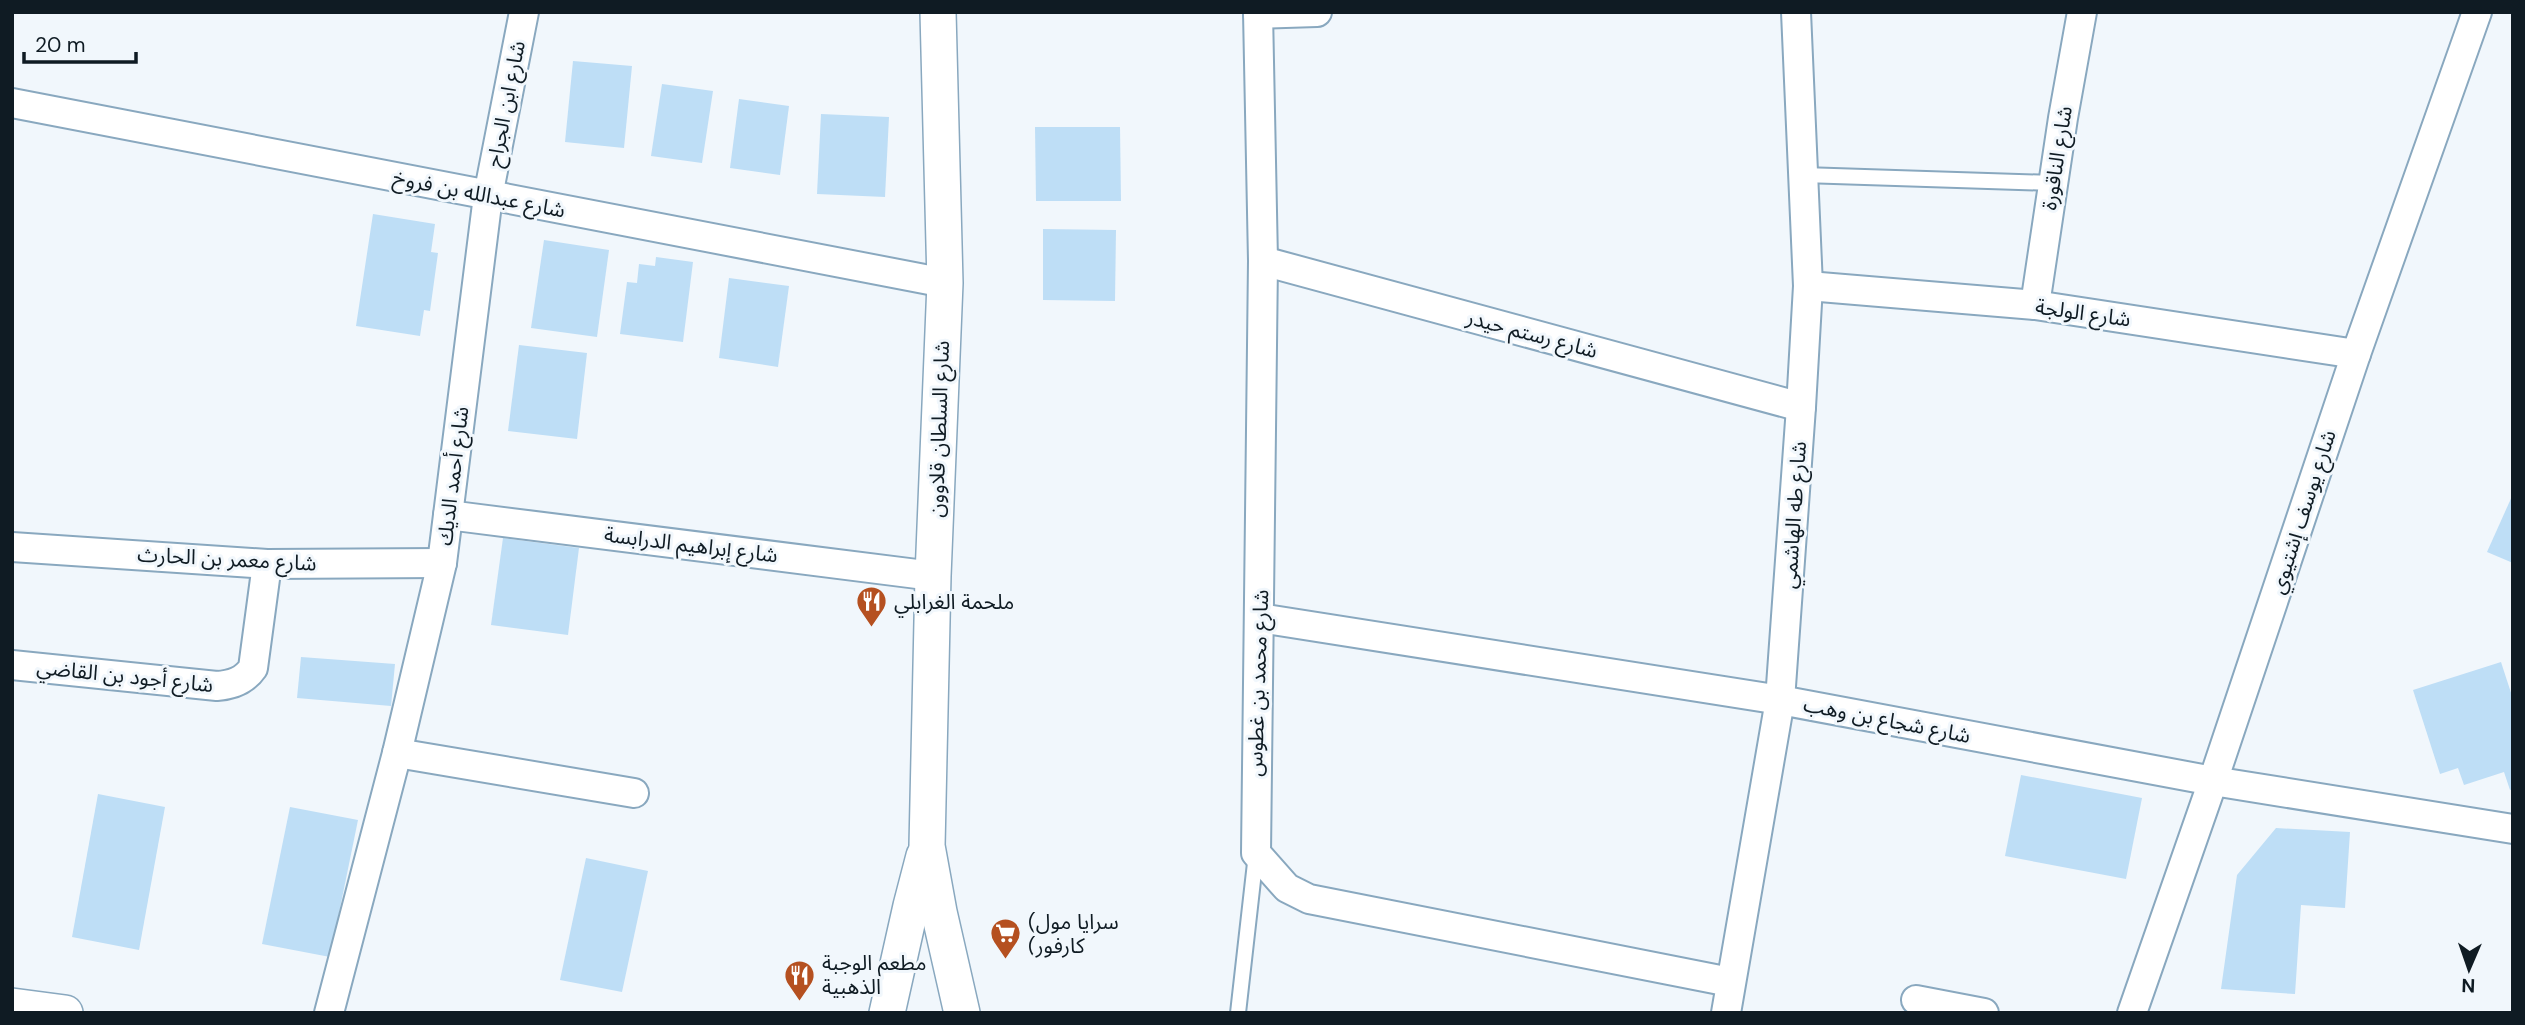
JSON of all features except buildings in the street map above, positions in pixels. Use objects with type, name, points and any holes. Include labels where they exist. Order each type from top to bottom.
[{"type":"street","name":"شارع ابن الجراح","points":[[488,196],[524,12]]},
{"type":"street","name":"شارع السلطان قلاوون","points":[[938,12],[945,283],[933,576],[927,846],[962,1013]]},
{"type":"street","points":[[1258,13],[1317,12]]},
{"type":"street","name":"شارع طه الهاشمي","points":[[1726,1013],[1780,699],[1801,407],[1808,286],[1796,12]]},
{"type":"street","name":"شارع الناقورة","points":[[2035,305],[2082,12]]},
{"type":"street","name":"شارع يوسف إشتيوي","points":[[2132,1013],[2356,354],[2477,12]]},
{"type":"street","name":"شارع محمد بن غطوس","points":[[1256,853],[1263,261],[1258,13]]},
{"type":"street","name":"شارع عبدالله بن فروخ","points":[[12,103],[945,283]]},
{"type":"street","name":"شارع أحمد الديك","points":[[329,1013],[397,753],[442,563],[488,196]]},
{"type":"street","name":"شارع رستم حيدر","points":[[1263,261],[1801,407]]},
{"type":"street","name":"شارع الولجة","points":[[1808,286],[2035,305],[2356,354]]},
{"type":"street","name":"شارع إبراهيم الدرابسة","points":[[448,515],[933,576]]},
{"type":"street","name":"شارع معمر بن الحارث","points":[[12,547],[267,564],[442,563]]},
{"type":"street","name":"شارع أجود بن القاضي","points":[[12,665],[217,686],[238,681],[247,676],[253,668],[267,564]]},
{"type":"street","name":"شارع شجاع بن وهب","points":[[1260,618],[1780,699],[2213,781],[2513,830]]},
{"type":"street","points":[[397,753],[634,793]]},
{"type":"street","name":"شارع السلطان قلاوون","points":[[887,1013],[927,846]]},
{"type":"street","points":[[1256,853],[1287,888],[1309,899],[1730,982]]},
{"type":"street","points":[[1916,1000],[1984,1013]]},
{"type":"street","points":[[12,1006],[65,1013]]},
{"type":"lane","points":[[1803,175],[2053,183]]},
{"type":"lane","points":[[1238,1013],[1256,853]]},
{"type":"place","name":"ملحمة الغرابلي","points":[[871,629]]},
{"type":"place","name":"(سرايا مول (كارفور","points":[[1005,961]]},
{"type":"place","name":"مطعم الوجبة الذهبية","points":[[799,1002]]}]
